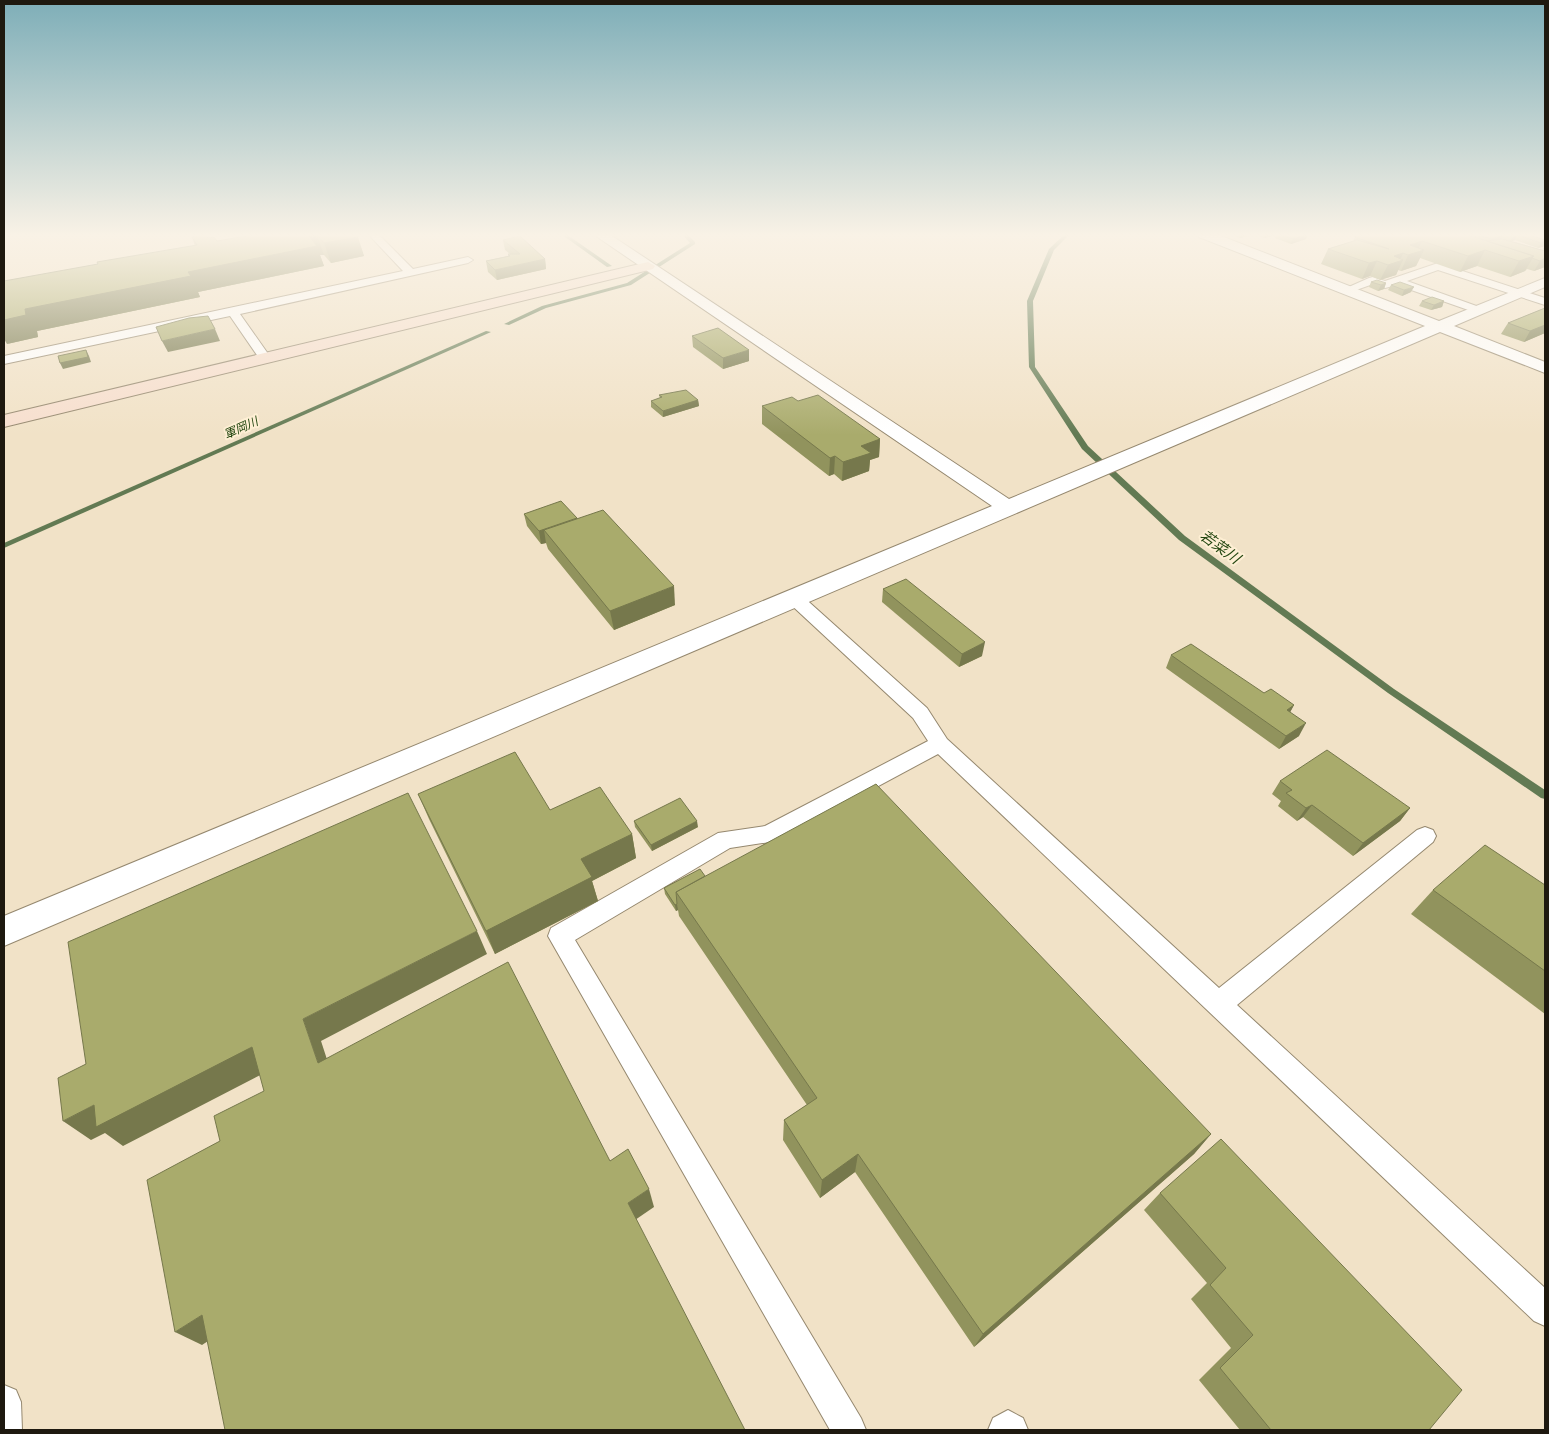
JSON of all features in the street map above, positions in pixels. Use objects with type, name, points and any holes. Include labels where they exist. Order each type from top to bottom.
[{"type":"street","points":[[4,420],[503,301]]},
{"type":"street","points":[[700,301],[1009,508]]},
{"type":"street","points":[[1375,301],[1545,368]]},
{"type":"street","points":[[4,931],[1500,301]]},
{"type":"lane","points":[[4,360],[282,301]]},
{"type":"lane","points":[[1453,301],[1478,310]]},
{"type":"lane","points":[[233,312],[265,358]]},
{"type":"lane","points":[[794,598],[920,714],[940,744],[1545,1310]]},
{"type":"lane","points":[[849,1430],[560,936],[726,839],[768,835],[940,744]]},
{"type":"lane","points":[[1218,1004],[1425,836]]},
{"type":"lane","points":[[4,1402],[6,1430]]},
{"type":"lane","points":[[1005,1430],[1008,1427],[1011,1430]]},
{"type":"building","points":[[4,301],[66,301],[25,309],[26,315],[4,320]]},
{"type":"building","points":[[1422,301],[1444,301],[1444,301],[1434,305]]},
{"type":"building","points":[[1545,308],[1545,325],[1530,331],[1508,323]]},
{"type":"building","points":[[208,316],[215,329],[162,341],[156,327],[189,318]]},
{"type":"building","points":[[718,328],[749,350],[723,358],[692,336]]},
{"type":"building","points":[[86,350],[88,357],[60,363],[58,356]]},
{"type":"building","points":[[686,390],[698,400],[663,411],[651,401],[662,397],[659,395]]},
{"type":"building","points":[[818,395],[880,439],[861,446],[871,453],[843,462],[835,456],[830,458],[762,406],[792,397],[798,401]]},
{"type":"building","points":[[561,501],[577,518],[539,531],[524,514]]},
{"type":"building","points":[[603,510],[674,586],[610,611],[544,530]]},
{"type":"building","points":[[906,579],[985,642],[962,654],[883,589]]},
{"type":"building","points":[[1191,644],[1264,693],[1271,689],[1294,705],[1287,710],[1306,723],[1286,736],[1171,655]]},
{"type":"building","points":[[1327,750],[1410,808],[1363,843],[1312,805],[1306,808],[1286,793],[1292,790],[1280,781]]},
{"type":"building","points":[[515,752],[550,810],[600,787],[632,834],[581,859],[592,877],[486,931],[418,794]]},
{"type":"building","points":[[876,784],[1211,1134],[983,1334],[858,1154],[822,1180],[784,1120],[817,1098],[676,892]]},
{"type":"building","points":[[408,793],[477,931],[303,1019],[318,1063],[508,962],[610,1161],[628,1149],[649,1189],[628,1203],[745,1430],[225,1430],[202,1315],[175,1332],[147,1180],[220,1141],[214,1116],[264,1091],[252,1047],[96,1127],[94,1105],[63,1121],[58,1078],[86,1064],[68,942]]},
{"type":"building","points":[[680,798],[697,821],[651,845],[634,821]]},
{"type":"building","points":[[1485,845],[1545,885],[1545,971],[1433,890]]},
{"type":"building","points":[[700,869],[705,876],[676,892],[677,904],[675,905],[664,888]]},
{"type":"building","points":[[1221,1139],[1462,1390],[1429,1430],[1271,1430],[1220,1368],[1253,1335],[1210,1285],[1226,1268],[1160,1193]]},
{"type":"waterway","name":"軍岡川","points":[[507,324],[544,307],[566,301]]},
{"type":"waterway","name":"若菜川","points":[[1030,301],[1032,367],[1085,447],[1182,538],[1391,691],[1545,795]]},
{"type":"waterway","name":"軍岡川","points":[[4,546],[488,332]]}]
